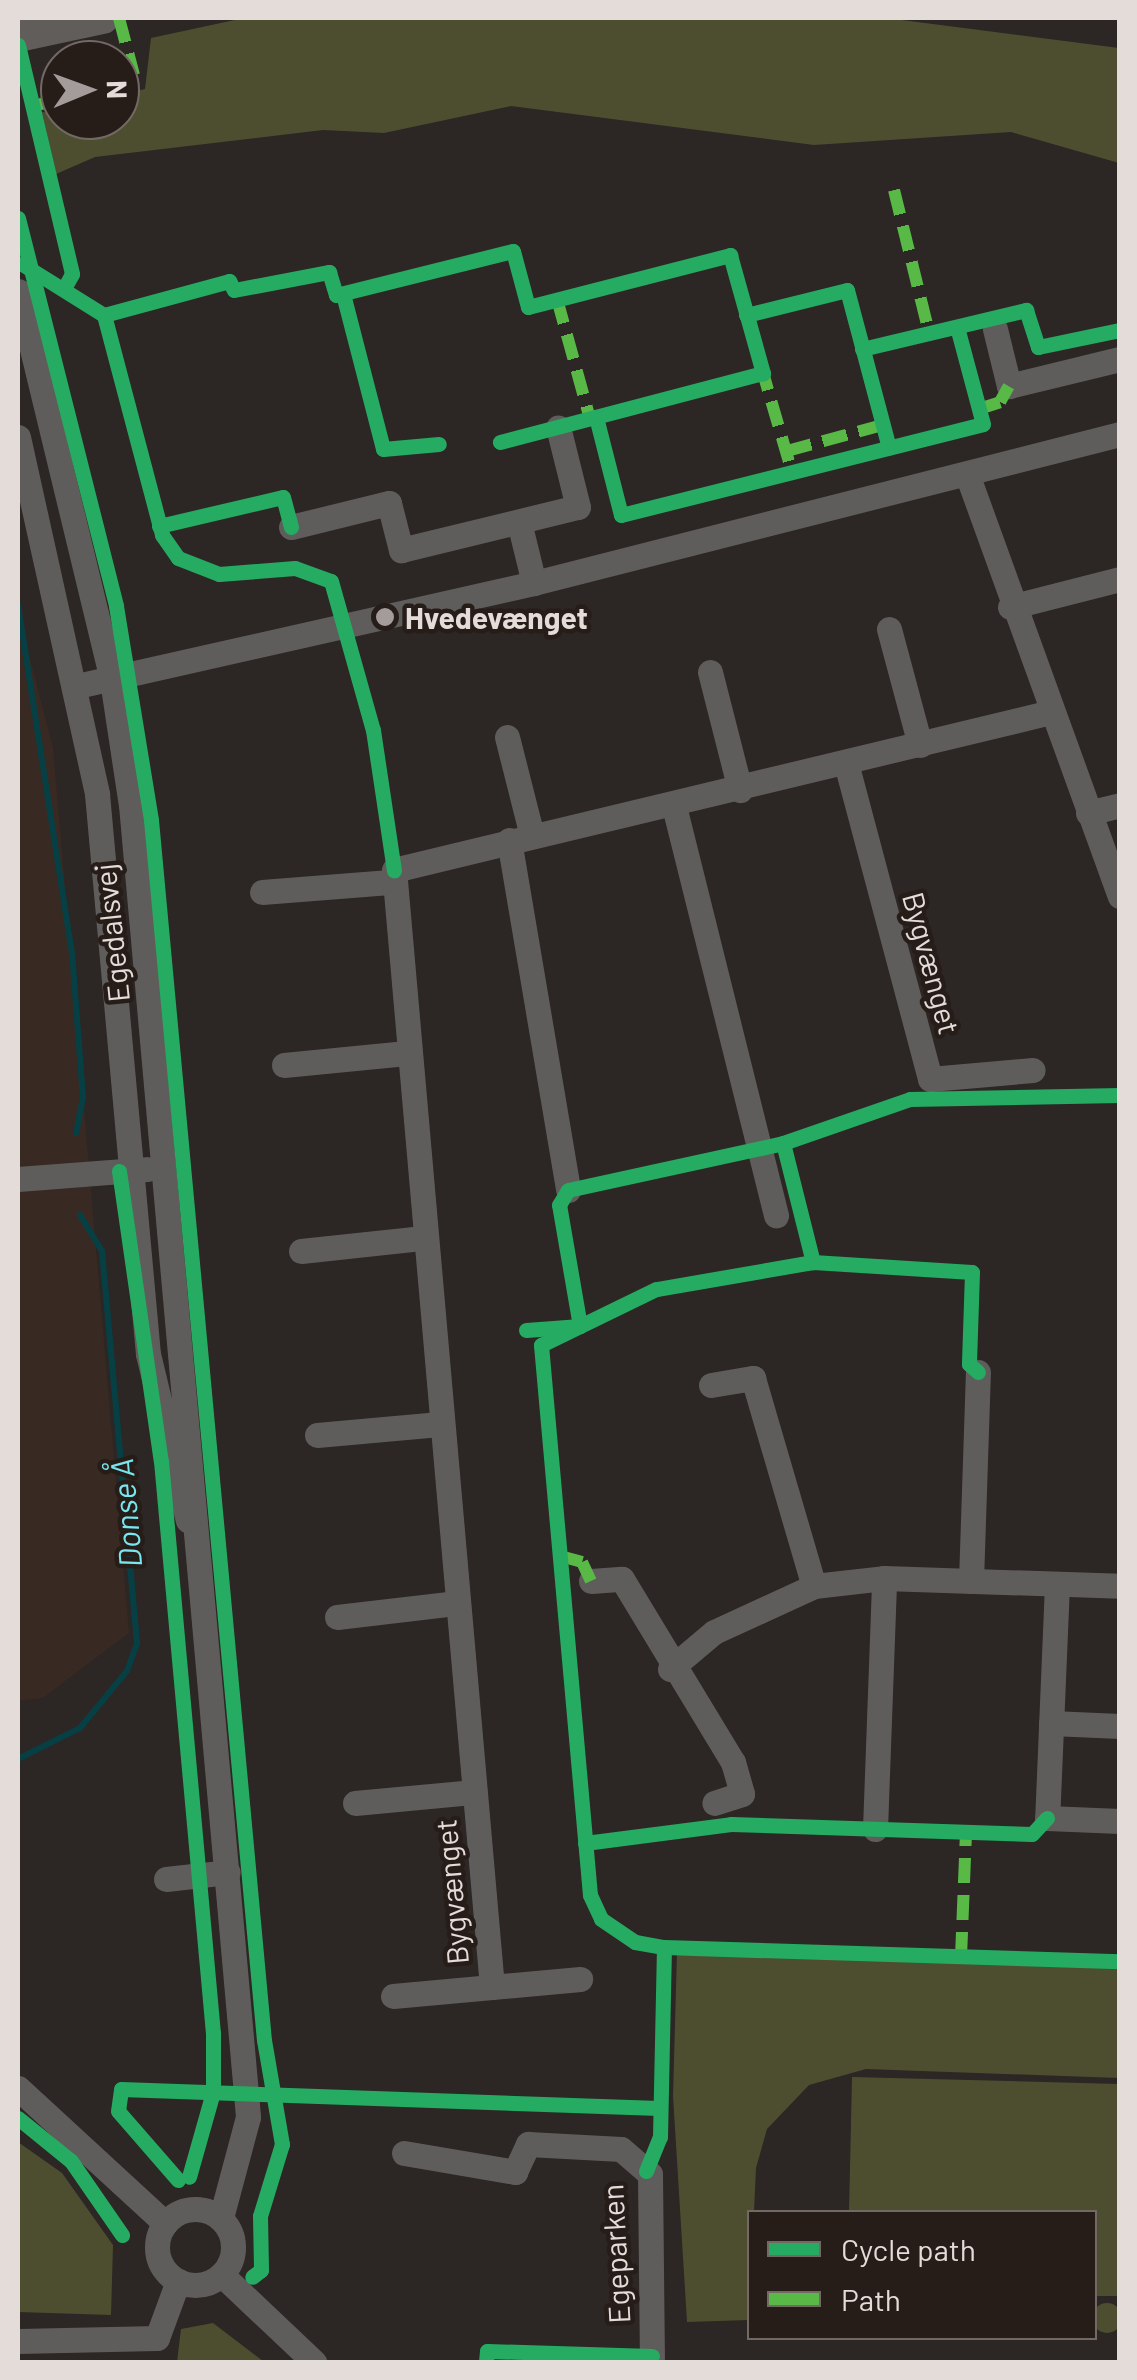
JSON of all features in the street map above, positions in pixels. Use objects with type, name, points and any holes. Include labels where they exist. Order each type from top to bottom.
[{"type":"main road","points":[[18,36],[103,18]]},
{"type":"street","name":"Egedalsvej","points":[[18,291],[112,680],[167,1167],[191,1411],[248,2117],[221,2218]]},
{"type":"street","points":[[994,329],[1009,386],[1120,359]]},
{"type":"street","points":[[291,527],[389,503],[401,550],[578,507],[558,427]]},
{"type":"street","points":[[77,686],[534,583],[1120,434]]},
{"type":"street","name":"Egedalsvej","points":[[18,437],[77,686],[97,794],[148,1354],[202,1578]]},
{"type":"street","points":[[966,474],[1010,607],[1120,896]]},
{"type":"street","points":[[519,522],[534,583]]},
{"type":"street","points":[[1010,607],[1120,579]]},
{"type":"street","points":[[889,629],[920,745]]},
{"type":"street","points":[[710,672],[740,790]]},
{"type":"street","points":[[262,892],[390,882],[402,862],[674,806],[1051,712]]},
{"type":"street","points":[[507,737],[568,1190]]},
{"type":"street","name":"Bygvænget","points":[[846,764],[930,1079],[1032,1070]]},
{"type":"street","points":[[1088,813],[1120,805]]},
{"type":"street","points":[[674,806],[776,1216]]},
{"type":"street","name":"Bygvænget","points":[[390,882],[492,1987]]},
{"type":"street","points":[[284,1065],[406,1053]]},
{"type":"street","points":[[18,1179],[167,1167]]},
{"type":"street","points":[[131,1170],[152,1187],[174,1368],[191,1411]]},
{"type":"street","points":[[302,1251],[423,1238]]},
{"type":"street","points":[[971,1580],[978,1372]]},
{"type":"street","points":[[712,1385],[752,1378],[814,1586]]},
{"type":"street","points":[[317,1435],[440,1424]]},
{"type":"street","points":[[875,1829],[884,1578]]},
{"type":"street","points":[[670,1668],[714,1632],[814,1586],[884,1578],[1120,1586]]},
{"type":"street","points":[[591,1581],[622,1579],[670,1668],[733,1762],[742,1794],[714,1803]]},
{"type":"street","points":[[1057,1584],[1047,1818],[1120,1821]]},
{"type":"street","points":[[337,1618],[457,1604]]},
{"type":"street","points":[[1051,1723],[1120,1726]]},
{"type":"street","name":"Bygvænget","points":[[355,1803],[474,1792]]},
{"type":"street","points":[[166,1879],[228,1872]]},
{"type":"street","name":"Bygvænget","points":[[392,1996],[580,1980]]},
{"type":"street","points":[[18,2088],[165,2223]]},
{"type":"street","name":"Egeparken","points":[[404,2153],[515,2172],[528,2144],[621,2149],[650,2174],[652,2362]]},
{"type":"street","points":[[196,2208],[221,2218],[234,2246],[222,2275],[201,2285],[178,2281],[157,2248],[165,2223],[196,2208]]},
{"type":"street","points":[[222,2275],[314,2362]]},
{"type":"street","points":[[18,2341],[155,2350],[178,2281]]},
{"type":"shaded area","points":[[18,613],[53,747],[129,1633],[43,1698],[18,1701]]},
{"type":"green space","points":[[244,18],[886,18],[1119,48],[1119,163],[1011,132],[814,145],[511,106],[384,133],[323,130],[95,157],[56,174],[48,140],[140,140],[140,90],[145,89],[151,38]]},
{"type":"green space","points":[[677,1952],[1119,1968],[1119,2078],[866,2069],[809,2085],[767,2129],[756,2168],[754,2210],[747,2210],[747,2320],[687,2322],[673,2096]]},
{"type":"green space","points":[[852,2077],[1119,2084],[1119,2296],[1097,2296],[1097,2210],[849,2210]]},
{"type":"green space","points":[[18,2142],[62,2173],[113,2245],[111,2315],[18,2312]]},
{"type":"green space","points":[[1101,2305],[1113,2305],[1120,2312],[1120,2324],[1113,2331],[1107,2333],[1097,2328],[1097,2308]]},
{"type":"green space","points":[[213,2323],[264,2362],[177,2362],[181,2329]]},
{"type":"waterway","name":"Donse Å","points":[[18,605],[72,952],[83,1097],[76,1133]]},
{"type":"waterway","name":"Donse Å","points":[[18,1759],[80,1728],[127,1671],[137,1643],[102,1251],[80,1215]]},
{"type":"marked path","points":[[119,18],[125,40]]},
{"type":"marked path","points":[[32,106],[40,104]]},
{"type":"marked path","points":[[894,190],[929,333],[937,332]]},
{"type":"marked path","points":[[557,299],[590,419]]},
{"type":"marked path","points":[[761,366],[792,472]]},
{"type":"marked path","points":[[979,409],[1000,402],[1009,386]]},
{"type":"marked path","points":[[787,451],[883,425]]},
{"type":"marked path","points":[[560,1556],[582,1562],[591,1581]]},
{"type":"marked path","points":[[961,1957],[966,1832]]},
{"type":"cycle path","points":[[18,45],[72,274],[66,285]]},
{"type":"cycle path","points":[[18,218],[116,606],[151,820],[264,2040],[282,2144],[260,2216],[261,2270],[252,2277]]},
{"type":"cycle path","points":[[104,315],[229,281],[234,290],[329,272],[336,295],[513,251],[528,307],[730,255],[763,373],[500,442]]},
{"type":"cycle path","points":[[22,264],[104,315],[162,535],[178,558],[219,574],[295,568],[331,581],[373,730],[394,870]]},
{"type":"cycle path","points":[[746,315],[847,290],[889,448]]},
{"type":"cycle path","points":[[343,294],[383,449],[439,444]]},
{"type":"cycle path","points":[[862,349],[1026,310],[1038,347],[1120,330]]},
{"type":"cycle path","points":[[596,417],[621,515],[983,424],[957,327]]},
{"type":"cycle path","points":[[159,526],[283,497],[291,527]]},
{"type":"cycle path","points":[[1120,1095],[910,1099],[783,1143],[813,1262],[656,1289],[541,1345],[590,1895],[601,1919],[635,1942],[664,1947],[1120,1961]]},
{"type":"cycle path","points":[[526,1330],[580,1326],[559,1205],[568,1190],[783,1143]]},
{"type":"cycle path","points":[[119,1171],[161,1461],[213,2033],[213,2092],[189,2177]]},
{"type":"cycle path","points":[[813,1262],[972,1272],[969,1364],[978,1372]]},
{"type":"cycle path","points":[[585,1843],[731,1824],[1032,1834],[1047,1818]]},
{"type":"cycle path","points":[[646,2171],[660,2137],[664,1947]]},
{"type":"cycle path","points":[[178,2180],[118,2111],[121,2089],[659,2108]]},
{"type":"cycle path","points":[[18,2118],[71,2161],[122,2235]]},
{"type":"cycle path","points":[[486,2362],[487,2351],[652,2356]]},
{"type":"place","name":"Hvedevænget","points":[[385,617]]}]
